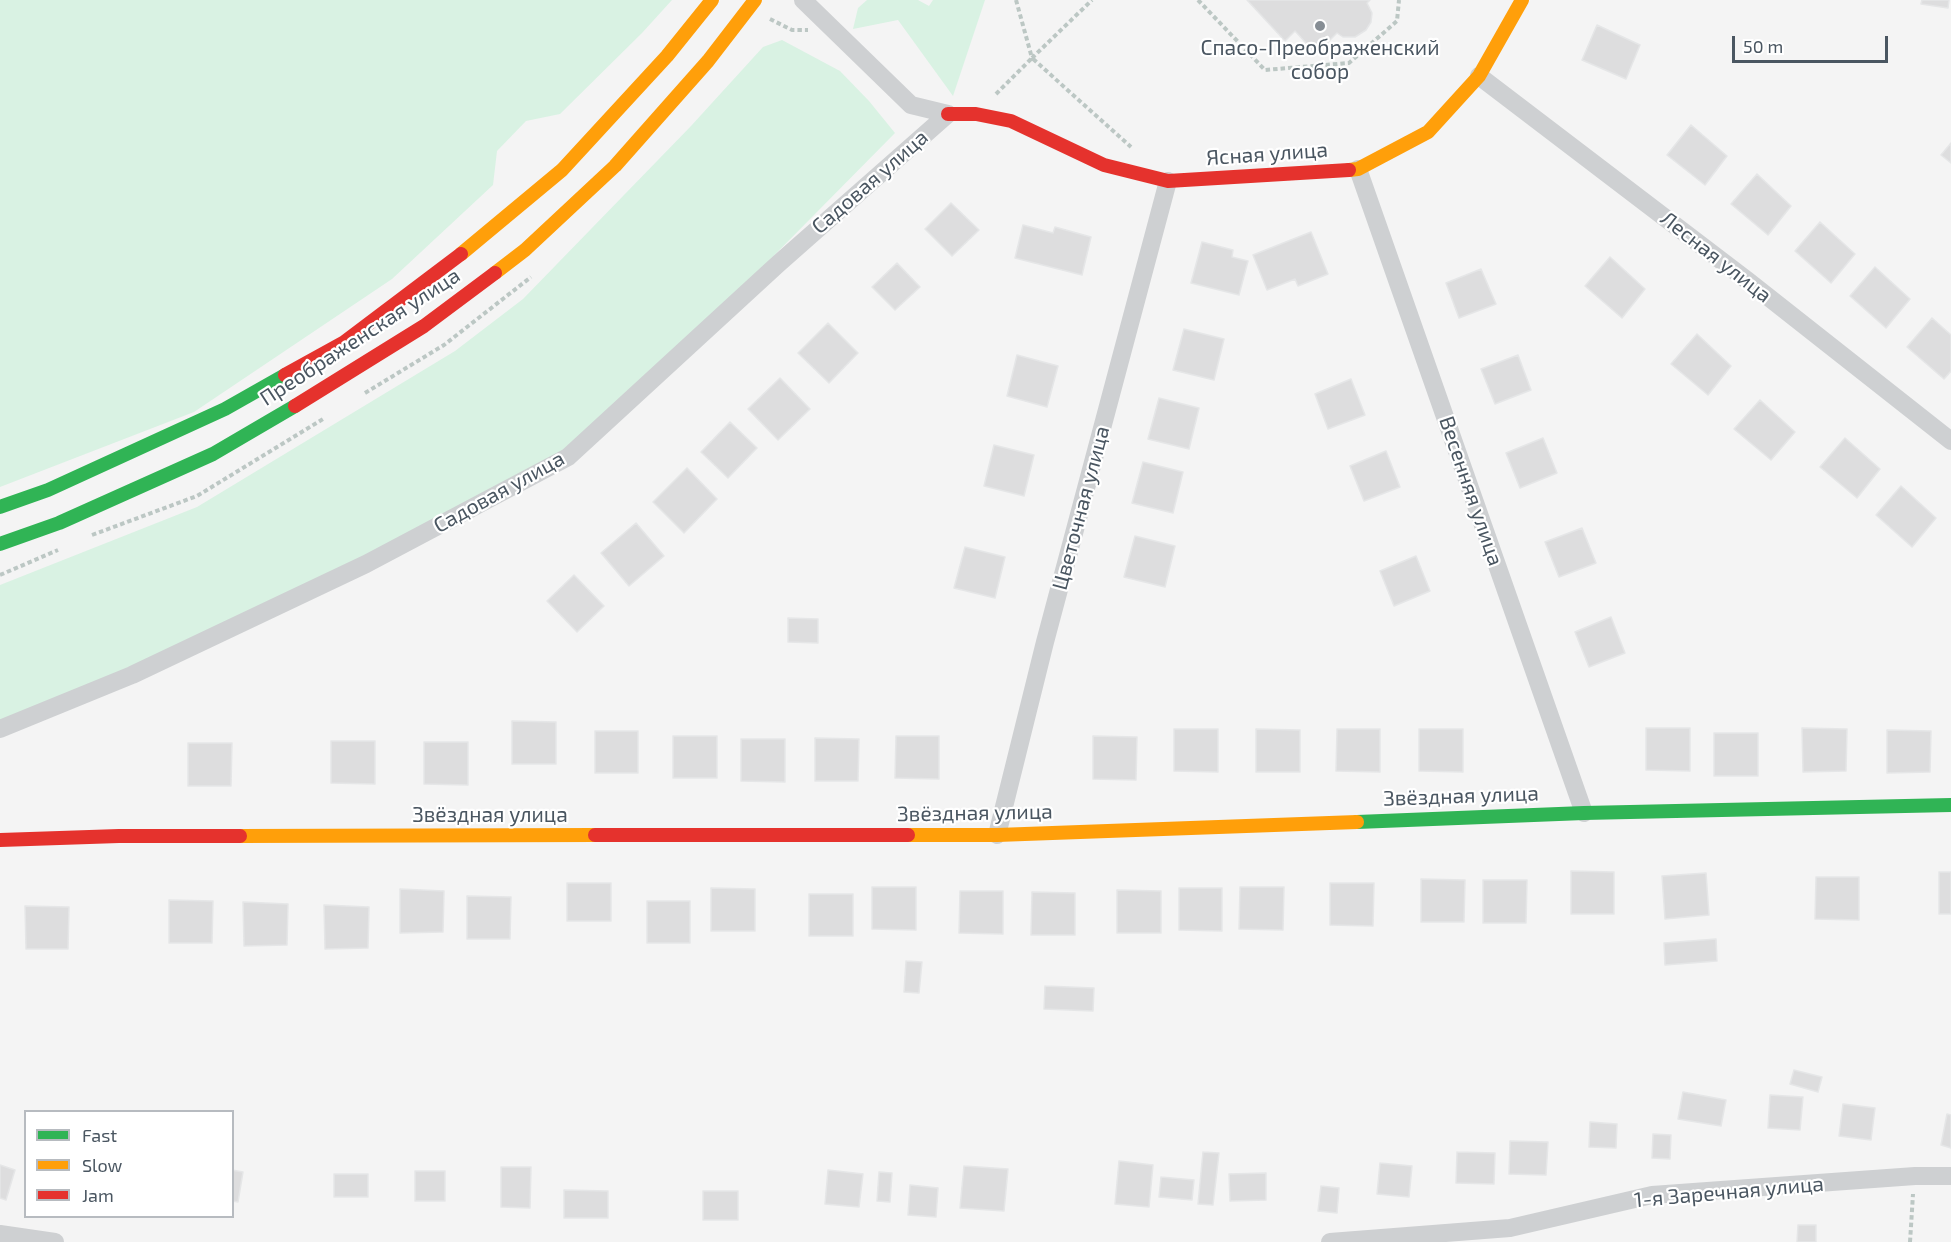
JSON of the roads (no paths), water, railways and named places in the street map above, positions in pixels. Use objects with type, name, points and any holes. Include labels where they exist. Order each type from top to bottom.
[{"type":"street","name":"Преображенская улица","points":[[0,507],[48,490],[225,409],[343,343],[465,251],[562,170],[667,57],[712,0]]},
{"type":"street","name":"Преображенская улица","points":[[0,544],[59,523],[213,454],[332,384],[424,326],[525,250],[615,166],[708,61],[755,0]]},
{"type":"street","points":[[803,0],[910,105],[948,114]]},
{"type":"street","name":"Ясная улица","points":[[948,114],[976,114],[1011,121],[1104,165],[1168,181],[1358,169],[1428,132],[1479,76],[1522,0]]},
{"type":"street","name":"Лесная улица","points":[[1479,76],[1739,274],[1951,441]]},
{"type":"street","name":"Садовая улица","points":[[0,729],[132,675],[366,564],[568,457],[778,264],[948,114]]},
{"type":"street","name":"Весенняя улица","points":[[1358,169],[1584,813]]},
{"type":"street","name":"Цветочная улица","points":[[997,836],[1048,631],[1168,181]]},
{"type":"street","name":"Звёздная улица","points":[[0,840],[119,836],[997,836],[1584,813],[1951,805]]},
{"type":"street","name":"1-я Заречная улица","points":[[1330,1242],[1510,1228],[1652,1195],[1914,1176],[1951,1176]]},
{"type":"street","points":[[0,1234],[55,1242]]},
{"type":"place","name":"Спасо-Преображенский собор","points":[[1320,26]]}]
